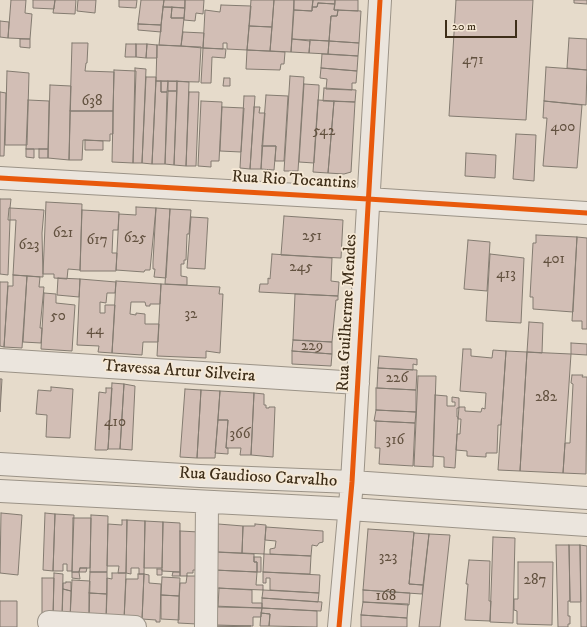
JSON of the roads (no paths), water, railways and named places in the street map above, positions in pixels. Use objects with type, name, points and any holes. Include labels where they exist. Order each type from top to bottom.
[{"type":"street","name":"Rua Guilherme Mendes","points":[[339,627],[352,482],[380,0]]},
{"type":"street","name":"Rua Rio Tocantins","points":[[0,178],[587,213]]},
{"type":"street","name":"Travessa Artur Silveira","points":[[0,360],[358,383]]},
{"type":"street","name":"Rua Gaudioso Carvalho","points":[[0,464],[200,476],[352,482],[587,498]]},
{"type":"street","name":"Rua Gaudioso Carvalho","points":[[0,491],[349,509],[587,525]]},
{"type":"street","points":[[206,627],[207,502]]},
{"type":"street","points":[[49,622],[135,627]]}]
